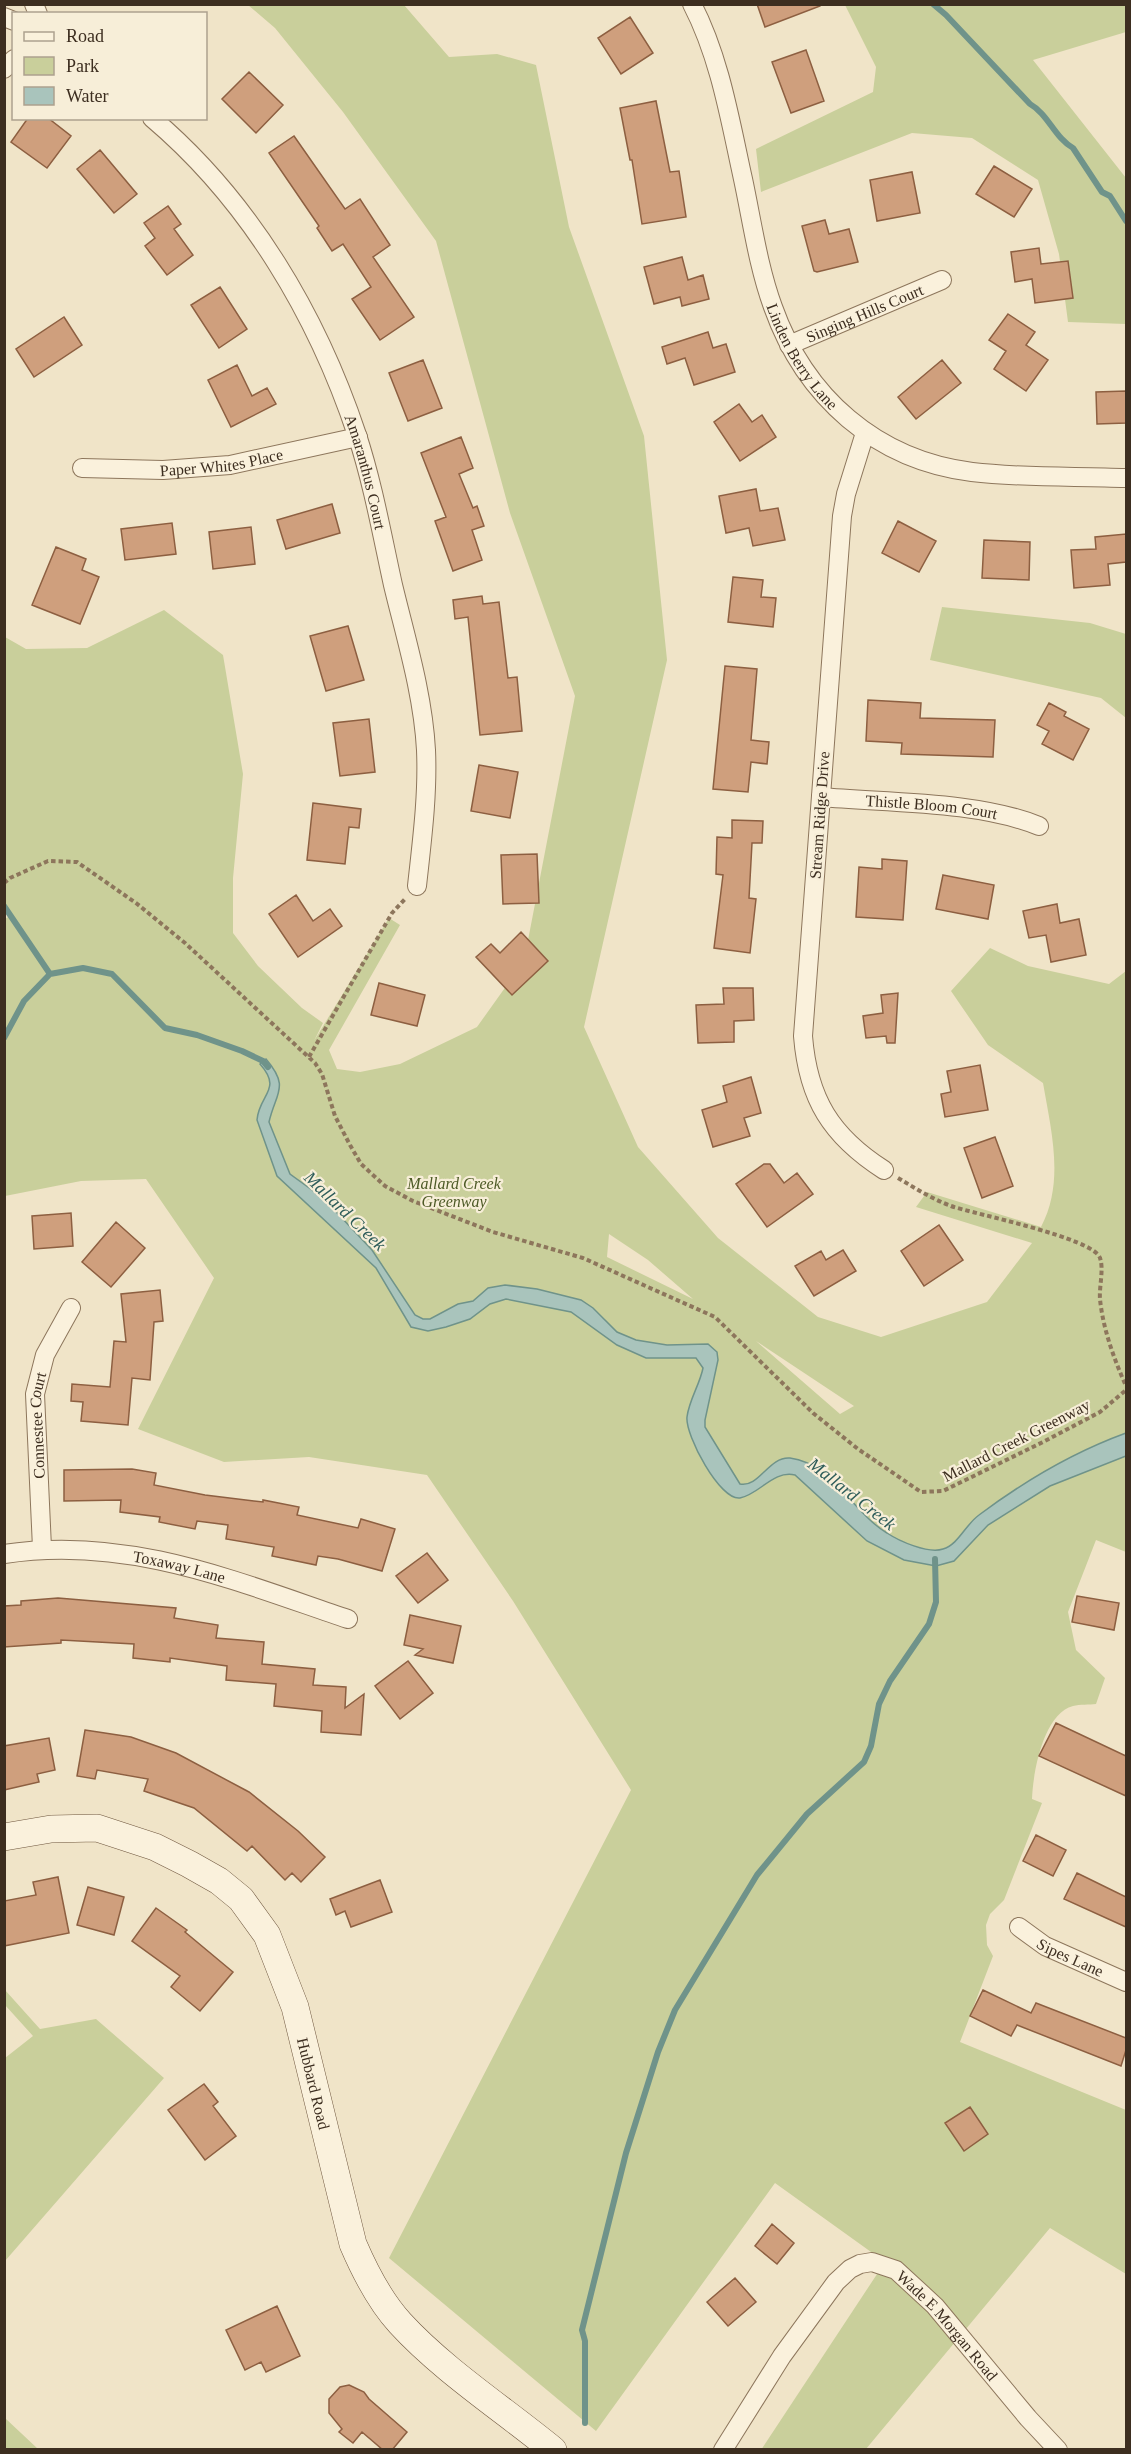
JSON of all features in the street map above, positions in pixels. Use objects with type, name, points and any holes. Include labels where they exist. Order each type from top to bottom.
[{"type":"main road","name":"Hubbard Road","points":[[4,1837],[51,1829],[97,1828],[155,1847],[189,1863],[219,1881],[242,1899],[267,1935],[295,2007],[353,2244],[366,2275],[400,2323],[460,2376],[553,2450]]},
{"type":"street","name":"Linden Berry Lane","points":[[692,4],[717,69],[766,287],[789,345],[807,377],[828,402],[865,433],[908,456],[973,472],[1126,478]]},
{"type":"street","name":"Amaranthus Court","points":[[154,120],[223,189],[257,234],[287,280],[321,342],[357,437],[421,704],[427,782],[417,886]]},
{"type":"street","name":"Singing Hills Court","points":[[789,345],[942,280]]},
{"type":"street","name":"Stream Ridge Drive","points":[[865,433],[848,485],[842,516],[803,1036],[805,1064],[813,1092],[833,1125],[855,1150],[884,1170]]},
{"type":"street","name":"Paper Whites Place","points":[[82,468],[163,470],[230,465],[357,437]]},
{"type":"street","name":"Thistle Bloom Court","points":[[821,797],[998,813],[1040,826]]},
{"type":"street","name":"Connestee Court","points":[[42,1548],[35,1394],[45,1355],[71,1308]]},
{"type":"street","name":"Toxaway Lane","points":[[4,1554],[42,1548],[106,1551],[188,1565],[348,1619]]},
{"type":"street","name":"Sipes Lane","points":[[1019,1927],[1045,1946],[1126,1983]]},
{"type":"street","name":"Wade E Morgan Road","points":[[723,2450],[782,2356],[836,2282],[850,2269],[872,2262],[896,2270],[935,2306],[1028,2418],[1058,2450]]},
{"type":"path","name":"Mallard Creek Greenway","points":[[4,883],[48,861],[77,862],[136,903],[185,943],[309,1057],[319,1069],[335,1116],[361,1164],[385,1186],[413,1201],[493,1232],[583,1258],[715,1317],[813,1413],[858,1449],[921,1492],[943,1491],[1045,1441],[1100,1412],[1126,1388]]},
{"type":"path","points":[[309,1057],[392,913],[417,886]]},
{"type":"path","points":[[884,1170],[948,1205],[1060,1236],[1096,1252],[1100,1258],[1103,1317],[1113,1356],[1126,1388]]},
{"type":"green space","points":[[248,5],[404,5],[449,57],[497,54],[536,65],[569,227],[644,436],[667,660],[584,1027],[638,1147],[718,1238],[818,1317],[881,1337],[987,1302],[1032,1243],[916,1207],[927,1192],[1041,1227],[1053,1192],[1052,1137],[1043,1083],[988,1045],[951,991],[990,948],[1028,966],[1109,984],[1126,971],[1126,1552],[1096,1540],[1068,1612],[1076,1650],[1105,1678],[1096,1704],[1076,1705],[1063,1711],[1047,1732],[1038,1760],[1032,1799],[1042,1803],[1004,1900],[990,1914],[986,1925],[987,1945],[993,1956],[960,2042],[1126,2110],[1126,2274],[1050,2228],[866,2449],[761,2450],[885,2262],[775,2183],[596,2431],[389,2258],[631,1790],[513,1601],[427,1475],[309,1457],[224,1462],[138,1429],[214,1278],[146,1179],[81,1181],[5,1196],[4,920],[8,917],[4,892],[5,637],[26,649],[87,648],[164,610],[223,655],[243,774],[233,878],[233,933],[258,966],[302,1008],[323,1023],[314,1041],[389,918],[400,925],[329,1050],[337,1069],[360,1072],[400,1064],[477,1027],[524,961],[575,696],[510,513],[436,241],[343,112],[275,28]],"holes":[[[609,1234],[648,1260],[693,1299],[607,1257]],[[756,1341],[854,1406],[840,1414]]]},
{"type":"green space","points":[[845,5],[1126,5],[1126,32],[1033,60],[1126,178],[1126,324],[1068,322],[1059,254],[1038,180],[972,138],[912,133],[761,192],[756,149],[873,92],[876,67]]},
{"type":"green space","points":[[942,607],[1090,623],[1126,634],[1126,718],[1101,698],[930,660]]},
{"type":"green space","points":[[5,1990],[40,2029],[96,2019],[164,2078],[5,2261],[5,2058],[33,2036],[5,2005]]},
{"type":"green space","points":[[5,2418],[38,2449],[5,2449]]},
{"type":"water","points":[[266,1059],[278,1076],[279,1083],[269,1122],[290,1174],[323,1198],[372,1250],[415,1315],[423,1319],[430,1319],[458,1304],[473,1301],[488,1288],[505,1285],[537,1289],[581,1300],[593,1308],[617,1332],[636,1340],[667,1345],[708,1344],[717,1352],[718,1360],[705,1427],[740,1484],[753,1481],[783,1459],[790,1458],[805,1462],[830,1479],[863,1514],[887,1533],[914,1546],[937,1550],[948,1547],[974,1519],[996,1503],[1068,1459],[1126,1433],[1126,1456],[1050,1486],[988,1525],[954,1561],[936,1566],[904,1560],[867,1541],[795,1475],[787,1474],[773,1479],[747,1496],[740,1498],[732,1496],[723,1489],[705,1465],[688,1426],[688,1411],[703,1368],[696,1358],[646,1358],[617,1345],[571,1312],[506,1299],[490,1304],[470,1319],[446,1327],[428,1331],[411,1327],[376,1268],[277,1176],[257,1120],[270,1086],[267,1073],[260,1064]]},
{"type":"building","points":[[757,4],[820,4],[820,6],[765,27]]},
{"type":"building","points":[[630,17],[653,53],[621,74],[598,38]]},
{"type":"building","points":[[806,50],[824,101],[791,113],[772,62]]},
{"type":"building","points":[[249,72],[283,105],[256,133],[222,99]]},
{"type":"building","points":[[656,101],[670,172],[679,171],[686,217],[642,224],[632,160],[630,160],[620,108]]},
{"type":"building","points":[[27,120],[51,120],[71,136],[47,168],[11,142]]},
{"type":"building","points":[[294,136],[345,209],[360,199],[390,245],[373,257],[414,317],[380,340],[352,299],[371,287],[343,244],[332,251],[317,228],[319,226],[269,153]]},
{"type":"building","points":[[100,150],[137,194],[114,213],[77,169]]},
{"type":"building","points":[[994,166],[1032,189],[1014,217],[976,194]]},
{"type":"building","points":[[912,172],[920,213],[877,221],[870,180]]},
{"type":"building","points":[[168,206],[181,224],[174,229],[193,255],[167,275],[145,246],[155,238],[144,223]]},
{"type":"building","points":[[825,220],[829,234],[849,229],[858,262],[814,271],[802,226]]},
{"type":"building","points":[[1039,248],[1041,264],[1068,261],[1073,298],[1035,303],[1032,279],[1015,282],[1011,252]]},
{"type":"building","points":[[682,257],[688,280],[703,275],[709,299],[682,306],[680,297],[654,304],[644,267]]},
{"type":"building","points":[[220,287],[247,329],[219,348],[191,305]]},
{"type":"building","points":[[1008,314],[1035,332],[1026,345],[1048,360],[1026,391],[994,369],[1006,351],[989,340]]},
{"type":"building","points":[[64,317],[82,345],[34,377],[16,349]]},
{"type":"building","points":[[708,332],[713,348],[726,344],[735,372],[694,385],[685,358],[667,364],[662,347]]},
{"type":"building","points":[[423,360],[442,408],[408,421],[389,373]]},
{"type":"building","points":[[942,360],[961,383],[916,419],[898,397]]},
{"type":"building","points":[[237,365],[252,396],[267,388],[276,404],[231,427],[208,380]]},
{"type":"building","points":[[1126,391],[1126,423],[1097,424],[1096,392]]},
{"type":"building","points":[[739,404],[752,422],[762,415],[776,437],[740,461],[714,422]]},
{"type":"building","points":[[461,437],[473,468],[459,474],[473,508],[477,506],[484,526],[472,530],[482,560],[453,571],[435,521],[446,517],[421,453]]},
{"type":"building","points":[[756,489],[760,511],[778,508],[785,540],[753,546],[749,528],[726,533],[719,496]]},
{"type":"building","points":[[332,504],[340,533],[286,549],[277,520]]},
{"type":"building","points":[[898,521],[936,541],[919,572],[882,553]]},
{"type":"building","points":[[172,523],[176,554],[125,560],[121,529]]},
{"type":"building","points":[[251,527],[255,564],[213,569],[209,532]]},
{"type":"building","points":[[1126,534],[1126,562],[1108,564],[1110,585],[1074,588],[1071,550],[1096,549],[1095,537]]},
{"type":"building","points":[[984,540],[1030,542],[1029,580],[982,578]]},
{"type":"building","points":[[56,547],[86,559],[82,570],[99,577],[80,624],[32,605]]},
{"type":"building","points":[[733,577],[763,580],[761,597],[776,598],[773,627],[728,622]]},
{"type":"building","points":[[482,596],[483,604],[499,602],[508,678],[517,677],[522,731],[480,735],[468,617],[455,619],[453,600]]},
{"type":"building","points":[[348,626],[364,680],[326,691],[310,636]]},
{"type":"building","points":[[725,666],[757,669],[751,740],[769,742],[767,764],[751,762],[748,792],[713,789]]},
{"type":"building","points":[[868,700],[921,703],[920,718],[995,720],[993,757],[901,754],[902,743],[866,741]]},
{"type":"building","points":[[1049,703],[1066,712],[1064,716],[1089,729],[1073,760],[1042,744],[1049,731],[1037,725]]},
{"type":"building","points":[[369,719],[375,772],[340,776],[333,723]]},
{"type":"building","points":[[479,765],[518,772],[510,818],[471,811]]},
{"type":"building","points":[[313,803],[361,809],[359,828],[349,827],[345,864],[307,860]]},
{"type":"building","points":[[732,820],[763,821],[762,843],[752,843],[749,898],[756,899],[750,953],[714,948],[723,875],[716,874],[717,837],[732,838]]},
{"type":"building","points":[[537,854],[539,903],[503,904],[501,855]]},
{"type":"building","points":[[882,859],[907,861],[903,920],[856,917],[859,867],[882,869]]},
{"type":"building","points":[[943,875],[994,885],[988,919],[936,909]]},
{"type":"building","points":[[296,895],[313,921],[330,909],[342,926],[298,957],[269,914]]},
{"type":"building","points":[[1057,904],[1060,923],[1079,919],[1086,955],[1051,962],[1046,935],[1029,938],[1023,911]]},
{"type":"building","points":[[521,932],[548,961],[512,995],[476,957],[491,944],[500,953]]},
{"type":"building","points":[[379,983],[425,995],[417,1026],[371,1015]]},
{"type":"building","points":[[723,988],[753,988],[754,1020],[734,1021],[734,1042],[698,1043],[696,1005],[724,1004]]},
{"type":"building","points":[[898,993],[895,1043],[887,1043],[886,1036],[866,1038],[863,1016],[883,1013],[881,995]]},
{"type":"building","points":[[980,1065],[988,1110],[945,1117],[941,1094],[951,1092],[947,1071]]},
{"type":"building","points":[[751,1077],[761,1113],[744,1118],[750,1136],[713,1147],[702,1110],[727,1102],[723,1086]]},
{"type":"building","points":[[995,1137],[1013,1186],[982,1198],[964,1148]]},
{"type":"building","points":[[764,1164],[770,1164],[784,1183],[797,1173],[813,1194],[767,1227],[736,1184]]},
{"type":"building","points":[[71,1213],[73,1246],[34,1249],[32,1216]]},
{"type":"building","points":[[116,1222],[145,1248],[111,1287],[82,1262]]},
{"type":"building","points":[[939,1225],[963,1260],[924,1286],[901,1251]]},
{"type":"building","points":[[843,1250],[856,1271],[814,1296],[795,1266],[821,1251],[826,1260]]},
{"type":"building","points":[[160,1290],[163,1321],[154,1322],[150,1380],[132,1378],[128,1425],[81,1421],[83,1402],[71,1401],[72,1384],[110,1387],[114,1341],[126,1342],[121,1294]]},
{"type":"building","points":[[132,1469],[156,1473],[154,1485],[205,1495],[263,1502],[263,1500],[299,1507],[297,1515],[358,1528],[361,1519],[395,1529],[382,1571],[318,1556],[316,1565],[272,1556],[274,1547],[226,1539],[228,1525],[197,1521],[195,1529],[159,1522],[160,1517],[120,1512],[121,1500],[64,1501],[64,1470]]},
{"type":"building","points":[[427,1553],[448,1580],[418,1603],[396,1576]]},
{"type":"building","points":[[1077,1596],[1119,1603],[1114,1630],[1072,1622]]},
{"type":"building","points":[[58,1598],[176,1608],[174,1618],[218,1625],[216,1638],[264,1642],[262,1664],[315,1669],[313,1685],[346,1687],[345,1708],[364,1694],[361,1735],[321,1732],[322,1711],[274,1706],[276,1684],[226,1680],[227,1666],[170,1658],[170,1662],[133,1658],[134,1644],[61,1640],[61,1643],[4,1647],[4,1606],[21,1605],[21,1601]]},
{"type":"building","points":[[410,1615],[461,1626],[453,1663],[415,1655],[423,1649],[404,1645]]},
{"type":"building","points":[[408,1661],[433,1693],[400,1719],[375,1686]]},
{"type":"building","points":[[1056,1723],[1126,1756],[1126,1796],[1039,1756]]},
{"type":"building","points":[[85,1730],[131,1737],[176,1753],[249,1792],[298,1831],[325,1857],[301,1882],[292,1873],[285,1880],[252,1846],[247,1851],[194,1808],[144,1791],[148,1779],[97,1770],[95,1779],[77,1776]]},
{"type":"building","points":[[49,1738],[55,1770],[37,1774],[39,1782],[4,1790],[4,1746]]},
{"type":"building","points":[[1036,1835],[1066,1850],[1053,1876],[1023,1861]]},
{"type":"building","points":[[1077,1873],[1126,1897],[1126,1927],[1064,1899]]},
{"type":"building","points":[[58,1877],[69,1933],[4,1946],[4,1901],[36,1895],[33,1882]]},
{"type":"building","points":[[380,1880],[392,1912],[351,1927],[345,1911],[336,1915],[330,1899]]},
{"type":"building","points":[[88,1887],[124,1897],[114,1935],[77,1925]]},
{"type":"building","points":[[156,1908],[187,1930],[185,1932],[233,1972],[200,2011],[171,1987],[180,1976],[132,1941]]},
{"type":"building","points":[[983,1990],[1031,2013],[1036,2003],[1126,2038],[1126,2050],[1121,2066],[1017,2025],[1011,2036],[970,2016]]},
{"type":"building","points":[[204,2084],[218,2102],[213,2106],[236,2136],[205,2160],[168,2110]]},
{"type":"building","points":[[970,2107],[988,2134],[964,2151],[945,2123]]},
{"type":"building","points":[[772,2224],[794,2243],[777,2264],[755,2246]]},
{"type":"building","points":[[735,2278],[756,2302],[728,2326],[707,2302]]},
{"type":"building","points":[[277,2306],[300,2356],[266,2372],[261,2362],[245,2370],[226,2330]]},
{"type":"building","points":[[349,2385],[364,2392],[407,2432],[392,2450],[383,2450],[362,2432],[353,2443],[339,2432],[342,2429],[329,2413],[329,2399],[340,2387]]},
{"type":"waterway","points":[[933,4],[1073,148],[1102,192],[1110,196],[1126,221]]},
{"type":"waterway","points":[[4,906],[50,974]]},
{"type":"waterway","name":"Mallard Creek","points":[[4,1038],[24,1001],[50,974],[83,968],[112,974],[165,1028],[197,1035],[242,1051],[263,1061],[268,1067]]},
{"type":"waterway","points":[[585,2423],[585,2341],[582,2330],[626,2153],[658,2052],[675,2010],[757,1875],[807,1814],[864,1762],[871,1746],[879,1704],[890,1681],[929,1624],[936,1602],[935,1559]]}]
